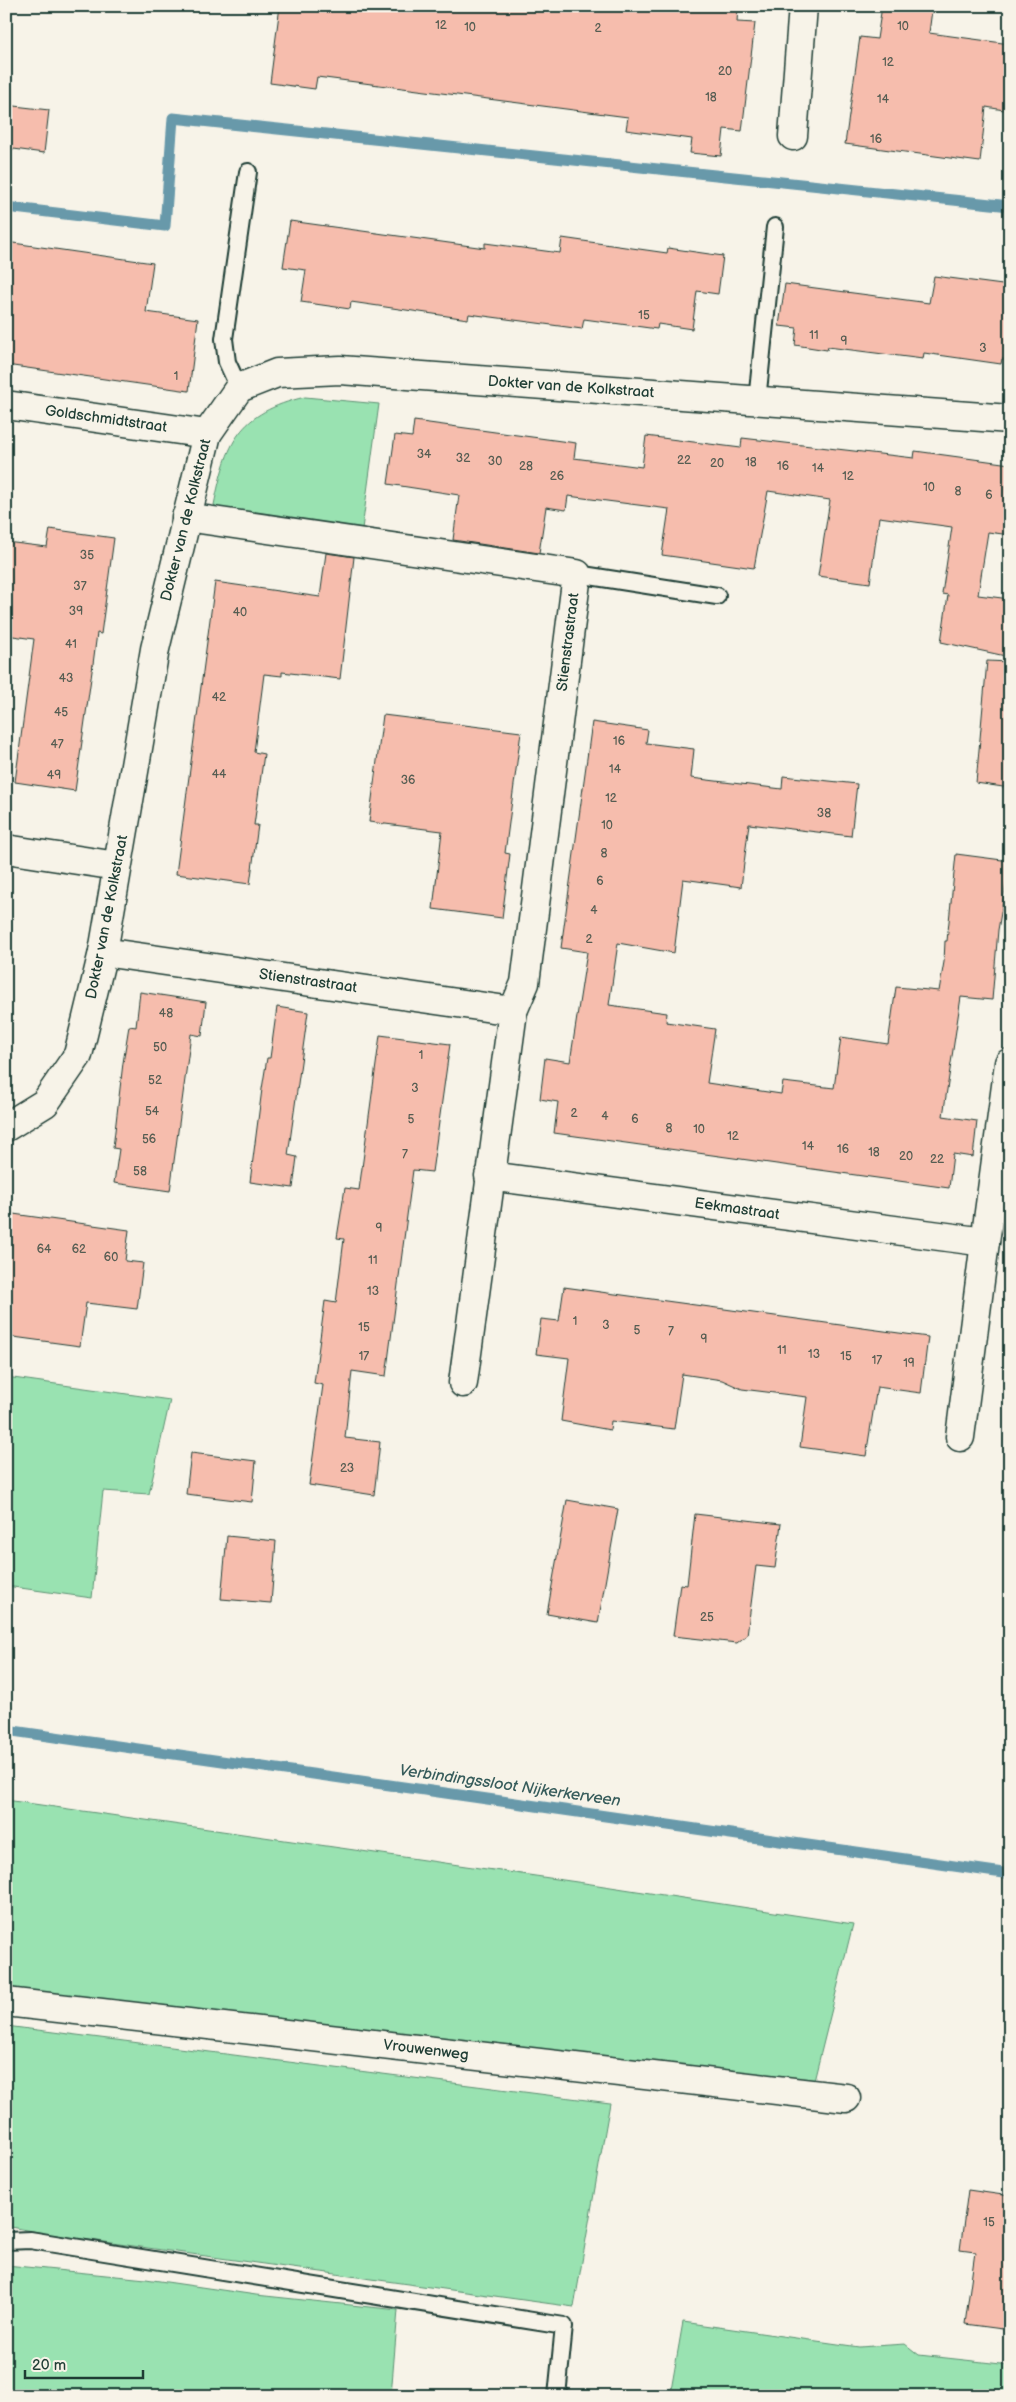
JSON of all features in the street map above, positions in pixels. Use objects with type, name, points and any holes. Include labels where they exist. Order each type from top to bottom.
[{"type":"street","points":[[793,136],[803,6]]},
{"type":"street","name":"Dokter van de Kolkstraat","points":[[6,1127],[45,1103],[78,1055],[103,952],[155,649],[206,434],[239,388],[277,372],[340,370],[1010,419]]},
{"type":"street","name":"Goldschmidtstraat","points":[[6,405],[206,434]]},
{"type":"street","name":"Stienstrastraat","points":[[186,517],[577,574],[525,983],[513,1011],[489,1176],[463,1383]]},
{"type":"street","points":[[6,849],[117,866]]},
{"type":"street","name":"Stienstrastraat","points":[[103,952],[513,1011]]},
{"type":"street","points":[[960,1437],[1009,1063]]},
{"type":"street","name":"Eekmastraat","points":[[489,1176],[985,1242]]},
{"type":"street","name":"Vrouwenweg","points":[[6,2002],[846,2098]]},
{"type":"lane","points":[[239,388],[227,362],[224,339],[248,172]]},
{"type":"lane","points":[[757,401],[775,227]]},
{"type":"lane","points":[[577,574],[717,596]]},
{"type":"lane","points":[[6,2241],[30,2240],[564,2326],[557,2396]]},
{"type":"green space","points":[[305,397],[379,404],[362,529],[222,510],[214,505],[224,464],[239,433],[264,412]]},
{"type":"green space","points":[[6,1377],[170,1400],[149,1494],[103,1491],[92,1598],[6,1586]]},
{"type":"green space","points":[[6,1800],[591,1884],[853,1924],[812,2089],[6,1993]]},
{"type":"green space","points":[[6,2026],[610,2103],[574,2307],[54,2235],[6,2226]]},
{"type":"green space","points":[[6,2265],[146,2279],[256,2295],[398,2310],[391,2396],[6,2396]]},
{"type":"green space","points":[[683,2322],[859,2347],[905,2344],[919,2355],[1010,2365],[1010,2396],[670,2396]]},
{"type":"building","points":[[280,6],[738,6],[737,22],[755,23],[742,131],[724,129],[721,156],[690,153],[692,139],[626,130],[628,117],[317,77],[315,89],[270,83]]},
{"type":"building","points":[[882,6],[932,10],[929,33],[1010,44],[1010,111],[986,107],[980,162],[845,144],[860,37],[877,39]]},
{"type":"building","points":[[6,105],[49,110],[44,153],[6,148]]},
{"type":"building","points":[[290,221],[485,248],[485,243],[560,253],[562,238],[667,253],[668,248],[723,256],[718,294],[697,291],[692,329],[658,324],[657,329],[584,319],[582,329],[469,314],[468,319],[351,302],[350,309],[301,302],[306,270],[283,267]]},
{"type":"building","points":[[6,242],[153,263],[146,312],[198,319],[189,391],[6,365]]},
{"type":"building","points":[[934,276],[1010,286],[1010,360],[1002,359],[1001,364],[924,353],[923,359],[828,347],[827,350],[795,345],[797,328],[779,326],[785,284],[929,303]]},
{"type":"building","points":[[414,421],[576,443],[574,458],[642,467],[646,436],[741,448],[742,438],[914,458],[915,451],[1010,464],[1010,535],[988,532],[978,595],[1010,599],[1010,657],[941,642],[948,595],[942,594],[952,527],[879,517],[870,583],[818,576],[830,500],[768,491],[754,568],[662,555],[669,509],[568,496],[566,510],[546,507],[539,553],[453,540],[459,495],[388,484],[395,435],[412,437]]},
{"type":"building","points":[[50,529],[114,538],[101,634],[97,633],[75,791],[15,782],[34,639],[6,635],[6,542],[47,547]]},
{"type":"building","points":[[326,553],[354,557],[340,679],[282,672],[282,676],[264,674],[254,752],[264,754],[254,825],[258,825],[250,884],[176,874],[215,582],[320,597]]},
{"type":"building","points":[[987,661],[1010,662],[1010,788],[976,783]]},
{"type":"building","points":[[383,715],[521,732],[505,853],[510,854],[502,918],[433,909],[442,831],[369,822]]},
{"type":"building","points":[[592,722],[648,730],[646,743],[694,749],[691,778],[782,789],[783,776],[857,784],[851,836],[749,824],[741,887],[683,879],[674,953],[618,943],[609,1005],[667,1013],[666,1022],[715,1029],[707,1083],[781,1094],[783,1082],[834,1088],[841,1037],[888,1044],[896,987],[939,991],[944,962],[945,941],[947,941],[956,854],[1010,861],[998,930],[992,1000],[961,997],[943,1116],[977,1121],[973,1157],[953,1154],[949,1188],[554,1133],[558,1102],[540,1099],[545,1058],[570,1062],[587,952],[561,948]]},
{"type":"building","points":[[140,992],[206,1002],[202,1036],[191,1034],[170,1191],[114,1183],[119,1149],[113,1148],[123,1063],[129,1026],[136,1027]]},
{"type":"building","points":[[277,1007],[308,1012],[288,1155],[297,1157],[293,1188],[250,1182],[262,1089],[267,1058],[270,1058]]},
{"type":"building","points":[[380,1035],[450,1044],[432,1172],[413,1170],[386,1376],[352,1371],[345,1438],[380,1442],[374,1495],[309,1485],[323,1385],[314,1383],[325,1301],[336,1303],[344,1239],[337,1238],[345,1188],[359,1190]]},
{"type":"building","points":[[6,1213],[129,1230],[125,1261],[143,1263],[137,1309],[86,1303],[80,1346],[6,1336]]},
{"type":"building","points":[[564,1287],[928,1337],[921,1393],[877,1387],[866,1456],[800,1447],[807,1397],[742,1389],[722,1380],[682,1374],[674,1429],[611,1421],[610,1430],[561,1421],[569,1358],[536,1354],[541,1319],[559,1321]]},
{"type":"building","points":[[191,1453],[256,1461],[252,1502],[186,1494]]},
{"type":"building","points":[[567,1500],[618,1509],[598,1623],[547,1614]]},
{"type":"building","points":[[695,1514],[781,1524],[775,1568],[756,1566],[747,1635],[737,1643],[673,1636],[680,1584],[687,1585]]},
{"type":"building","points":[[227,1536],[276,1541],[271,1603],[221,1599]]},
{"type":"building","points":[[968,2190],[1010,2196],[1010,2330],[965,2324],[975,2252],[960,2250]]},
{"type":"waterway","points":[[6,207],[165,226],[173,118],[1010,206]]},
{"type":"waterway","name":"Verbindingssloot Nijkerkerveen","points":[[6,1730],[1010,1874]]}]
